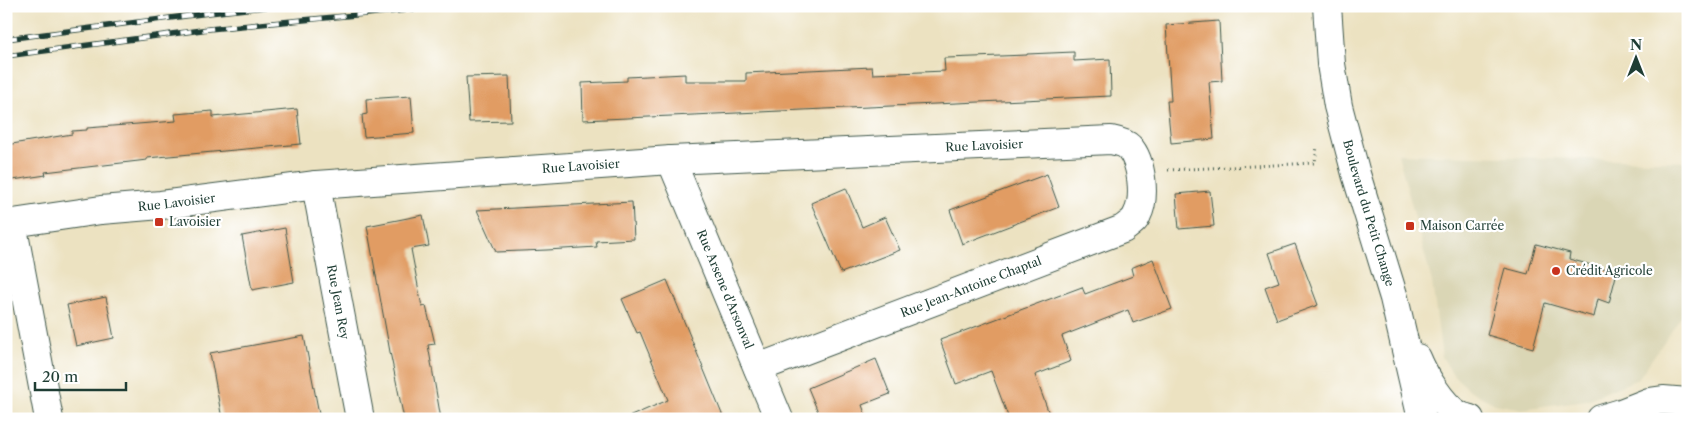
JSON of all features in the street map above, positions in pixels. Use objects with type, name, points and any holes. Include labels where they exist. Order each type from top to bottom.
[{"type":"street","name":"Boulevard du Petit Change","points":[[1327,10],[1331,64],[1338,106],[1356,174],[1394,298],[1422,419]]},
{"type":"street","name":"Rue Lavoisier","points":[[9,224],[101,210],[161,205],[316,185],[671,160],[1110,140],[1127,145],[1135,156],[1140,172]]},
{"type":"street","name":"Rue Arsene d'Arsonval","points":[[671,160],[779,419]]},
{"type":"street","name":"Rue Jean-Antoine Chaptal","points":[[758,368],[1123,229],[1137,218],[1141,205],[1140,172]]},
{"type":"street","name":"Rue Jean Rey","points":[[316,185],[360,419]]},
{"type":"street","points":[[9,224],[49,419]]},
{"type":"street","points":[[1394,298],[1423,373],[1440,397],[1463,417]]},
{"type":"street","points":[[1601,419],[1650,402],[1663,400],[1688,402]]},
{"type":"path","points":[[1140,172],[1315,163],[1317,145]]},
{"type":"shaded area","points":[[1398,154],[1688,162],[1688,307],[1638,379],[1586,400],[1522,409],[1495,404],[1471,391],[1454,376],[1442,357],[1432,282]]},
{"type":"building","points":[[1219,21],[1222,81],[1209,82],[1214,139],[1171,143],[1167,101],[1171,101],[1166,25]]},
{"type":"building","points":[[1074,52],[1074,61],[1110,59],[1111,96],[583,120],[582,83],[627,81],[627,77],[685,74],[685,81],[746,81],[746,73],[872,67],[873,74],[945,71],[944,58]]},
{"type":"building","points":[[509,76],[511,121],[469,122],[466,77]]},
{"type":"building","points":[[411,96],[414,133],[364,137],[362,115],[367,114],[366,99]]},
{"type":"building","points":[[297,109],[301,144],[147,158],[147,160],[45,172],[46,175],[6,181],[6,145],[72,134],[72,131],[87,130],[87,128],[176,121],[175,114],[213,111],[213,117]]},
{"type":"building","points":[[1047,174],[1059,207],[962,244],[950,210]]},
{"type":"building","points":[[846,188],[862,227],[885,217],[900,250],[841,273],[811,203]]},
{"type":"building","points":[[1210,191],[1214,226],[1179,229],[1176,194]]},
{"type":"building","points":[[632,202],[634,239],[596,241],[597,247],[547,250],[496,252],[477,210]]},
{"type":"building","points":[[423,215],[429,246],[411,249],[422,307],[426,306],[435,344],[428,345],[441,419],[404,419],[367,226]]},
{"type":"building","points":[[285,228],[294,282],[252,290],[242,236]]},
{"type":"building","points":[[1295,244],[1318,305],[1277,320],[1265,287],[1279,282],[1269,253]]},
{"type":"building","points":[[1536,244],[1570,253],[1569,259],[1617,272],[1609,303],[1598,299],[1594,317],[1545,303],[1533,348],[1487,335],[1505,268],[1528,274]]},
{"type":"building","points":[[1153,259],[1172,309],[1133,323],[1128,310],[1062,336],[1071,361],[1035,375],[1051,419],[1009,419],[991,371],[956,384],[940,340],[1082,287],[1085,294],[1133,276],[1131,268]]},
{"type":"building","points":[[667,280],[724,419],[624,419],[668,400],[640,332],[637,333],[622,299]]},
{"type":"building","points":[[106,297],[114,338],[76,346],[67,305]]},
{"type":"building","points":[[304,336],[320,419],[222,419],[210,353]]},
{"type":"building","points":[[876,359],[890,394],[862,405],[867,419],[821,419],[808,388]]},
{"type":"railway","points":[[6,39],[274,6]]},
{"type":"railway","points":[[6,56],[209,29],[450,6]]},
{"type":"place","name":"Lavoisier","points":[[159,222]]},
{"type":"place","name":"Maison Carrée","points":[[1410,226]]},
{"type":"place","name":"Crédit Agricole","points":[[1556,271]]}]
